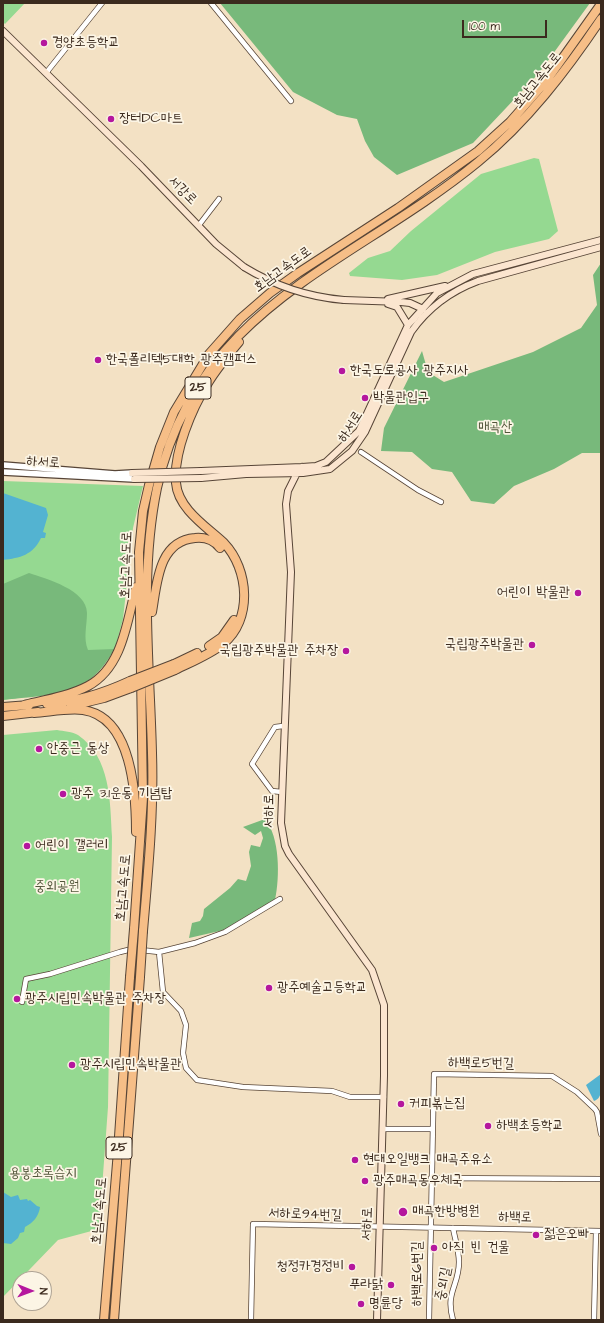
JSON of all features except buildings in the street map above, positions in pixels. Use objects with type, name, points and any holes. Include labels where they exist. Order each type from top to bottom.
[{"type":"highway","name":"호남고속도로","points":[[104,1320],[118,1151],[143,798],[139,574],[143,511],[160,447],[174,412],[209,354],[240,319],[270,293],[298,273],[398,208],[478,150],[510,122],[542,86],[601,4]]},
{"type":"highway","name":"호남고속도로","points":[[114,1320],[152,806],[147,567],[151,520],[166,456],[178,426],[196,390],[216,360],[235,338],[270,306],[327,264],[441,190],[481,160],[524,119],[553,87],[601,19]]},
{"type":"highway","points":[[34,713],[82,704],[174,667],[224,643],[233,632],[243,608],[244,583],[241,570],[234,557],[224,544],[199,523],[189,511],[176,484],[176,463],[196,406],[207,383],[250,324]]},
{"type":"highway","points":[[148,631],[161,564],[165,556],[178,544],[195,538],[204,538],[218,545],[230,558],[238,576],[240,598],[237,612],[232,624],[222,637],[174,667]]},
{"type":"highway","points":[[24,705],[77,691],[102,676],[113,662],[122,642],[139,574]]},
{"type":"highway","points":[[3,707],[58,703],[81,699],[130,684]]},
{"type":"highway","points":[[3,716],[83,710],[99,715],[112,726],[121,742],[134,781],[136,846],[139,866]]},
{"type":"highway","points":[[99,1320],[107,1285]]},
{"type":"main road","name":"서강로","points":[[3,31],[224,251],[244,267],[285,288],[313,296],[344,300],[410,303],[428,312]]},
{"type":"main road","name":"하서로","points":[[201,475],[316,466],[326,462],[359,431],[408,325],[421,308],[437,293],[474,274],[601,240]]},
{"type":"main road","name":"하서로","points":[[133,476],[297,473],[330,469],[352,451],[365,432],[411,332],[428,312],[444,298],[461,287],[601,247]]},
{"type":"main road","name":"서강로","points":[[378,301],[450,285]]},
{"type":"main road","points":[[378,301],[397,307],[408,325]]},
{"type":"main road","name":"서하로","points":[[302,467],[297,473],[288,491],[286,504],[291,572],[283,726],[282,833],[289,854],[372,970],[381,995],[385,1015],[377,1320]]},
{"type":"street","points":[[46,73],[102,3]]},
{"type":"street","points":[[211,3],[291,101]]},
{"type":"street","points":[[199,225],[219,199]]},
{"type":"street","points":[[361,452],[418,490],[441,502]]},
{"type":"street","name":"하서로","points":[[3,465],[133,476]]},
{"type":"street","name":"하서로","points":[[3,472],[133,476]]},
{"type":"street","points":[[282,792],[272,791],[252,764],[275,727],[283,726]]},
{"type":"street","points":[[22,1002],[26,979],[50,974],[132,949],[159,952],[196,942],[225,932],[280,899]]},
{"type":"street","points":[[159,952],[163,992],[181,1011],[186,1025],[183,1053],[186,1068],[197,1080],[243,1087],[332,1091],[350,1097],[384,1097]]},
{"type":"street","name":"하백로5번길","points":[[430,1228],[434,1074],[552,1076],[577,1092],[597,1112],[601,1134]]},
{"type":"street","points":[[383,1129],[432,1129]]},
{"type":"street","points":[[431,1178],[601,1180]]},
{"type":"street","name":"서하로94번길","points":[[251,1320],[253,1224],[380,1228]]},
{"type":"street","name":"하백로","points":[[380,1228],[598,1231]]},
{"type":"street","name":"하백로6번길","points":[[429,1320],[430,1228]]},
{"type":"street","name":"중외길","points":[[453,1320],[450,1311],[450,1295],[459,1262],[454,1228]]},
{"type":"street","points":[[594,1320],[598,1231]]},
{"type":"green space","points":[[3,3],[25,3],[5,24],[3,22]]},
{"type":"green space","points":[[220,3],[590,3],[539,73],[473,143],[397,175],[374,157],[365,141],[357,119],[337,115],[293,92]]},
{"type":"green space","points":[[534,158],[539,159],[558,231],[549,239],[495,252],[437,275],[402,280],[350,276],[349,273],[368,258],[390,251],[411,231],[481,174]]},
{"type":"green space","name":"매곡산","points":[[601,263],[601,453],[582,453],[554,469],[514,486],[494,504],[471,501],[452,472],[432,469],[412,452],[381,451],[384,428],[422,351],[428,372],[444,382],[533,352],[581,328],[597,305],[593,275]]},
{"type":"green space","points":[[3,481],[143,486],[133,528],[123,619],[115,649],[98,672],[60,692],[3,700]]},
{"type":"green space","points":[[29,573],[55,582],[73,592],[80,598],[85,605],[87,613],[85,636],[88,650],[115,649],[99,671],[90,680],[79,686],[54,694],[3,700],[3,584]]},
{"type":"green space","name":"중외공원","points":[[57,730],[71,732],[78,735],[89,745],[103,768],[107,781],[112,837],[108,1107],[99,1229],[58,1240],[28,1271],[12,1271],[12,1288],[3,1297],[3,735]]},
{"type":"green space","points":[[265,819],[274,836],[278,858],[278,880],[275,900],[224,930],[189,938],[192,923],[200,921],[203,916],[204,909],[230,888],[238,879],[246,881],[251,866],[249,852],[251,845],[260,847],[263,838],[261,831],[255,835],[243,827]]},
{"type":"water","points":[[3,493],[46,508],[48,515],[43,532],[46,533],[45,538],[41,538],[38,544],[25,555],[3,560]]},
{"type":"water","points":[[601,1074],[601,1094],[594,1101],[586,1085]]},
{"type":"water","points":[[3,1192],[11,1197],[18,1195],[20,1200],[30,1200],[40,1207],[35,1219],[25,1227],[24,1232],[20,1233],[18,1238],[11,1244],[3,1243]]},
{"type":"place","name":"경양초등학교","points":[[44,43]]},
{"type":"place","name":"장터DC마트","points":[[111,119]]},
{"type":"place","name":"한국폴리텍5대학 광주캠퍼스","points":[[98,360]]},
{"type":"place","name":"한국도로공사 광주지사","points":[[342,371]]},
{"type":"place","name":"박물관입구","points":[[365,398]]},
{"type":"place","name":"어린이 박물관","points":[[578,593]]},
{"type":"place","name":"국립광주박물관","points":[[532,645]]},
{"type":"place","name":"국립광주박물관 주차장","points":[[346,651]]},
{"type":"place","name":"안중근 동상","points":[[39,749]]},
{"type":"place","name":"광주 3.1운동 기념탑","points":[[63,794]]},
{"type":"place","name":"어린이 갤러리","points":[[27,846]]},
{"type":"place","name":"광주예술고등학교","points":[[269,988]]},
{"type":"place","name":"광주시립민속박물관 주차장","points":[[17,999]]},
{"type":"place","name":"광주시립민속박물관","points":[[72,1065]]},
{"type":"place","name":"커피볶는집","points":[[401,1104]]},
{"type":"place","name":"하백초등학교","points":[[488,1126]]},
{"type":"place","name":"현대오일뱅크 매곡주유소","points":[[355,1160]]},
{"type":"place","name":"광주매곡동우체국","points":[[365,1181]]},
{"type":"place","name":"매곡한방병원","points":[[403,1212]]},
{"type":"place","name":"젊은오빠","points":[[536,1235]]},
{"type":"place","name":"아직 빈 건물","points":[[434,1248]]},
{"type":"place","name":"청정카경정비","points":[[352,1267]]},
{"type":"place","name":"푸라닭","points":[[391,1285]]},
{"type":"place","name":"명륜당","points":[[361,1304]]},
{"type":"park label","name":"용봉초록습지","points":[[43,1174]]}]
